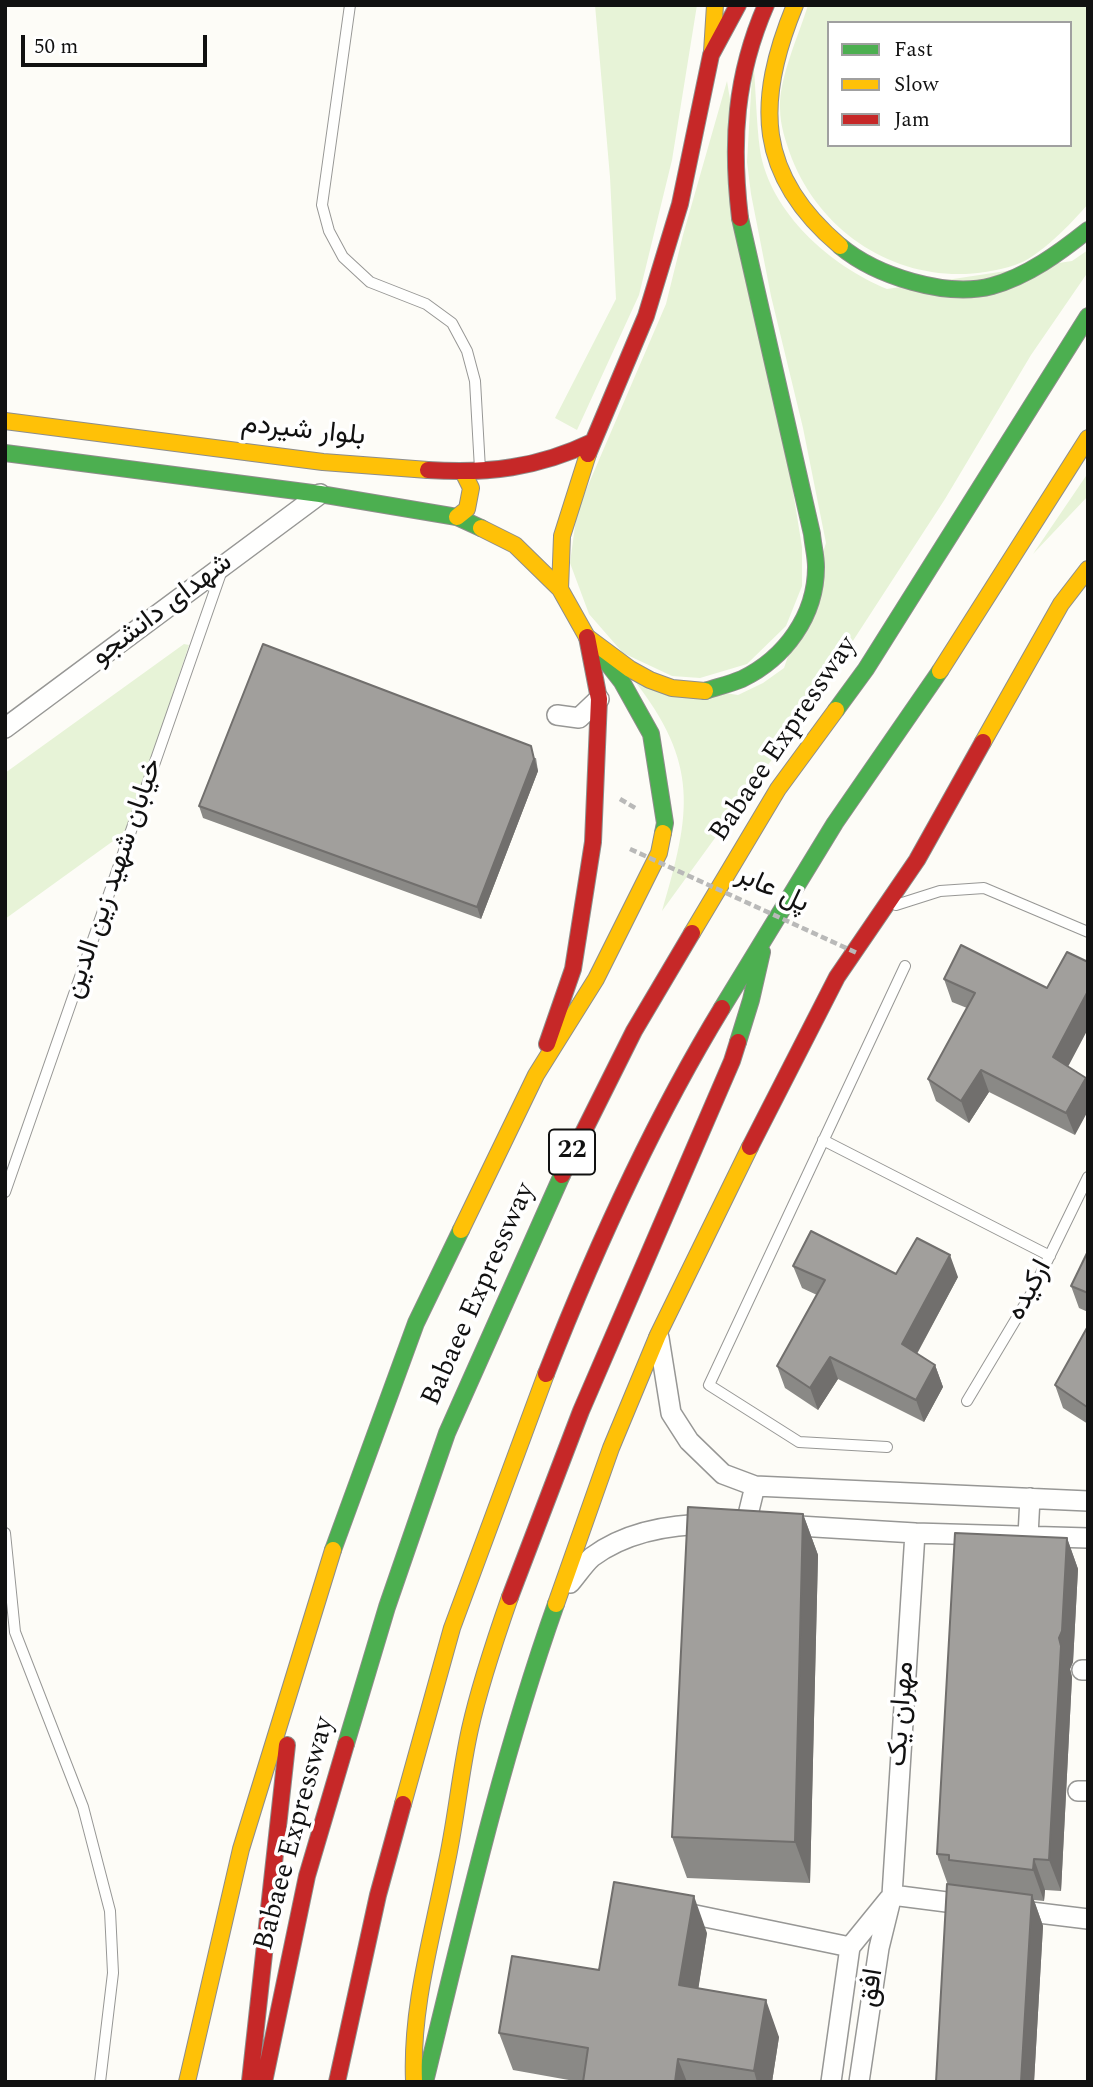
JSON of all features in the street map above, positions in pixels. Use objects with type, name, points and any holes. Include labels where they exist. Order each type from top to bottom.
[{"type":"main road","points":[[560,589],[562,536],[592,442],[646,316],[680,204],[711,55],[715,5]]},
{"type":"main road","points":[[711,55],[738,5]]},
{"type":"main road","points":[[587,637],[630,669],[650,680],[672,688],[704,691],[741,679],[775,658],[798,632],[812,598],[816,567],[812,534],[741,231],[734,181],[734,139],[744,64],[757,22],[766,5]]},
{"type":"main road","points":[[795,5],[769,86],[771,141],[784,178],[805,213],[830,239],[860,263],[901,279],[932,286],[990,286],[1019,276],[1058,254],[1088,230]]},
{"type":"main road","name":"Babaee Expressway","points":[[264,2082],[307,1876],[387,1607],[447,1433],[571,1154],[634,1031],[778,789],[866,669],[1088,316]]},
{"type":"main road","name":"بلوار شیردم","points":[[5,421],[323,462],[471,471],[527,466],[571,452],[592,442]]},
{"type":"main road","name":"22","points":[[337,2082],[378,1895],[452,1628],[563,1331],[629,1182],[689,1062],[835,823],[964,637],[1088,438]]},
{"type":"main road","name":"بلوار شیردم","points":[[5,453],[320,494],[457,517],[515,545],[560,589],[587,637]]},
{"type":"main road","points":[[320,494],[323,462]]},
{"type":"main road","points":[[457,517],[467,509],[471,471]]},
{"type":"main road","points":[[425,2082],[476,1872],[534,1666],[611,1448],[658,1335],[727,1192],[837,977],[917,860],[1061,604],[1088,569]]},
{"type":"main road","points":[[536,1075],[573,969],[593,842],[599,699],[587,637]]},
{"type":"main road","points":[[187,2082],[241,1849],[343,1518],[416,1323],[536,1075],[596,979],[659,853],[665,823],[651,734],[622,682],[587,637]]},
{"type":"main road","points":[[414,2082],[414,2023],[448,1861],[474,1713],[489,1662],[536,1526],[576,1422],[732,1062],[751,1000],[764,943]]},
{"type":"main road","points":[[250,2082],[295,1675]]},
{"type":"street","name":"شهدای دانشجو","points":[[5,728],[320,494]]},
{"type":"street","points":[[443,533],[457,517]]},
{"type":"street","points":[[557,715],[579,718],[599,699]]},
{"type":"street","points":[[658,1335],[671,1413],[689,1441],[723,1475],[755,1486],[1088,1502]]},
{"type":"street","points":[[746,1523],[755,1486]]},
{"type":"street","points":[[1028,1536],[1030,1499]]},
{"type":"street","points":[[560,1594],[591,1558],[630,1536],[677,1524],[746,1523],[915,1534],[1088,1538]]},
{"type":"street","name":"مهران یک","points":[[891,1895],[915,1534]]},
{"type":"street","points":[[656,1906],[850,1947],[891,1895],[1088,1919]]},
{"type":"street","name":"افق","points":[[859,2082],[879,1948],[891,1895]]},
{"type":"street","name":"افق","points":[[831,2082],[850,1947]]},
{"type":"lane","points":[[350,5],[322,205],[329,231],[343,257],[370,282],[426,304],[452,323],[467,351],[475,381],[471,471]]},
{"type":"lane","name":"خیابان شهید زین الدین","points":[[5,1192],[224,566]]},
{"type":"lane","points":[[886,909],[940,891],[984,888],[1088,932]]},
{"type":"lane","points":[[887,1447],[799,1442],[709,1385],[905,966]]},
{"type":"lane","points":[[823,1140],[1050,1256]]},
{"type":"lane","name":"ارکیده","points":[[967,1401],[1031,1294],[1088,1177]]},
{"type":"lane","points":[[5,1533],[15,1632],[82,1807],[110,1911],[113,1973],[100,2082]]},
{"type":"path","name":"پل عابر","points":[[630,849],[858,953]]},
{"type":"green space","points":[[595,5],[697,5],[672,160],[639,295],[577,430],[555,418],[616,299],[610,177]]},
{"type":"green space","points":[[808,5],[1088,5],[1088,204],[1044,248],[1015,265],[980,273],[946,274],[914,268],[882,257],[854,240],[829,217],[808,190],[792,159],[782,128],[780,108],[790,56]]},
{"type":"green space","points":[[753,58],[760,150],[766,173],[790,216],[825,252],[845,266],[887,289],[1072,261],[1088,250],[1088,272],[1031,355],[945,499],[810,707],[662,911],[679,845],[684,790],[670,737],[655,709],[633,679],[738,695],[763,683],[784,668],[826,543],[751,194],[747,162]]},
{"type":"green space","points":[[727,81],[802,547],[802,586],[786,626],[747,664],[700,678],[672,676],[623,653],[589,614],[570,563],[577,511],[666,304]]},
{"type":"green space","points":[[1088,473],[1088,496],[1033,554]]},
{"type":"green space","points":[[184,644],[189,645],[127,831],[5,919],[5,773]]},
{"type":"building","points":[[263,644],[531,746],[534,759],[477,907],[199,806]]},
{"type":"building","points":[[961,945],[1047,988],[1067,952],[1088,962],[1088,991],[1053,1057],[1086,1078],[1066,1113],[981,1070],[961,1101],[928,1079],[975,993],[944,979]]},
{"type":"building","points":[[811,1231],[896,1274],[917,1238],[950,1255],[902,1344],[935,1365],[916,1400],[830,1357],[810,1388],[777,1366],[825,1280],[793,1266]]},
{"type":"building","points":[[1088,1251],[1088,1293],[1071,1286]]},
{"type":"building","points":[[1088,1326],[1088,1407],[1087,1407],[1055,1385]]},
{"type":"building","points":[[688,1507],[803,1514],[795,1842],[672,1837]]},
{"type":"building","points":[[955,1533],[1067,1538],[1062,1631],[1059,1638],[1061,1646],[1049,1860],[1034,1859],[1033,1870],[949,1860],[949,1855],[937,1854]]},
{"type":"building","points":[[614,1882],[694,1896],[679,1985],[766,2000],[754,2071],[678,2059],[675,2082],[583,2082],[588,2048],[499,2033],[512,1956],[599,1970]]},
{"type":"building","points":[[947,1884],[1032,1895],[1021,2082],[936,2082]]},
{"type":"traffic: fast","points":[[705,691],[742,679],[772,660],[795,634],[804,618],[815,585],[812,534],[740,218]]},
{"type":"traffic: fast","points":[[840,246],[872,267],[912,282],[933,287],[974,289],[1005,282],[1031,270],[1088,230]]},
{"type":"traffic: fast","points":[[836,710],[866,669],[1088,316]]},
{"type":"traffic: fast","points":[[5,453],[320,494],[457,517],[481,528]]},
{"type":"traffic: fast","points":[[587,637],[622,682],[651,734],[665,823],[663,833]]},
{"type":"traffic: fast","points":[[722,1008],[835,823],[940,671]]},
{"type":"traffic: fast","points":[[738,1042],[762,952]]},
{"type":"traffic: fast","points":[[346,1744],[387,1607],[447,1433],[562,1175]]},
{"type":"traffic: fast","points":[[333,1550],[416,1323],[461,1230]]},
{"type":"traffic: fast","points":[[425,2082],[501,1781],[556,1604]]},
{"type":"traffic: slow","points":[[712,52],[715,5]]},
{"type":"traffic: slow","points":[[795,5],[773,74],[771,135],[778,164],[792,192],[812,219],[840,246]]},
{"type":"traffic: slow","points":[[5,421],[323,462],[428,470]]},
{"type":"traffic: slow","points":[[940,671],[1088,438]]},
{"type":"traffic: slow","points":[[588,454],[562,536],[560,589],[587,637],[630,669],[672,688],[705,691]]},
{"type":"traffic: slow","points":[[457,517],[467,509],[471,488],[463,472]]},
{"type":"traffic: slow","points":[[481,528],[515,545],[560,589]]},
{"type":"traffic: slow","points":[[983,742],[1061,604],[1088,569]]},
{"type":"traffic: slow","points":[[692,933],[778,789],[836,710]]},
{"type":"traffic: slow","points":[[461,1230],[536,1075],[596,979],[659,853],[663,833]]},
{"type":"traffic: slow","points":[[556,1604],[611,1448],[658,1335],[750,1147]]},
{"type":"traffic: slow","points":[[403,1804],[452,1628],[546,1374]]},
{"type":"traffic: slow","points":[[187,2082],[241,1849],[333,1550]]},
{"type":"traffic: slow","points":[[414,2081],[419,1999],[467,1746],[483,1679],[510,1597]]},
{"type":"traffic: jam","points":[[588,454],[646,316],[680,204],[711,55],[738,5]]},
{"type":"traffic: jam","points":[[740,218],[736,163],[738,110],[748,58],[766,5]]},
{"type":"traffic: jam","points":[[428,470],[471,471],[512,467],[552,458],[592,442]]},
{"type":"traffic: jam","points":[[547,1044],[573,969],[593,842],[599,699],[587,637]]},
{"type":"traffic: jam","points":[[750,1147],[837,977],[917,860],[983,742]]},
{"type":"traffic: jam","points":[[562,1175],[634,1031],[692,933]]},
{"type":"traffic: jam","points":[[546,1374],[584,1280],[648,1141],[722,1008]]},
{"type":"traffic: jam","points":[[510,1597],[581,1411],[738,1042]]},
{"type":"traffic: jam","points":[[264,2082],[307,1876],[346,1744]]},
{"type":"traffic: jam","points":[[250,2081],[287,1745]]},
{"type":"traffic: jam","points":[[337,2082],[378,1895],[403,1804]]}]
